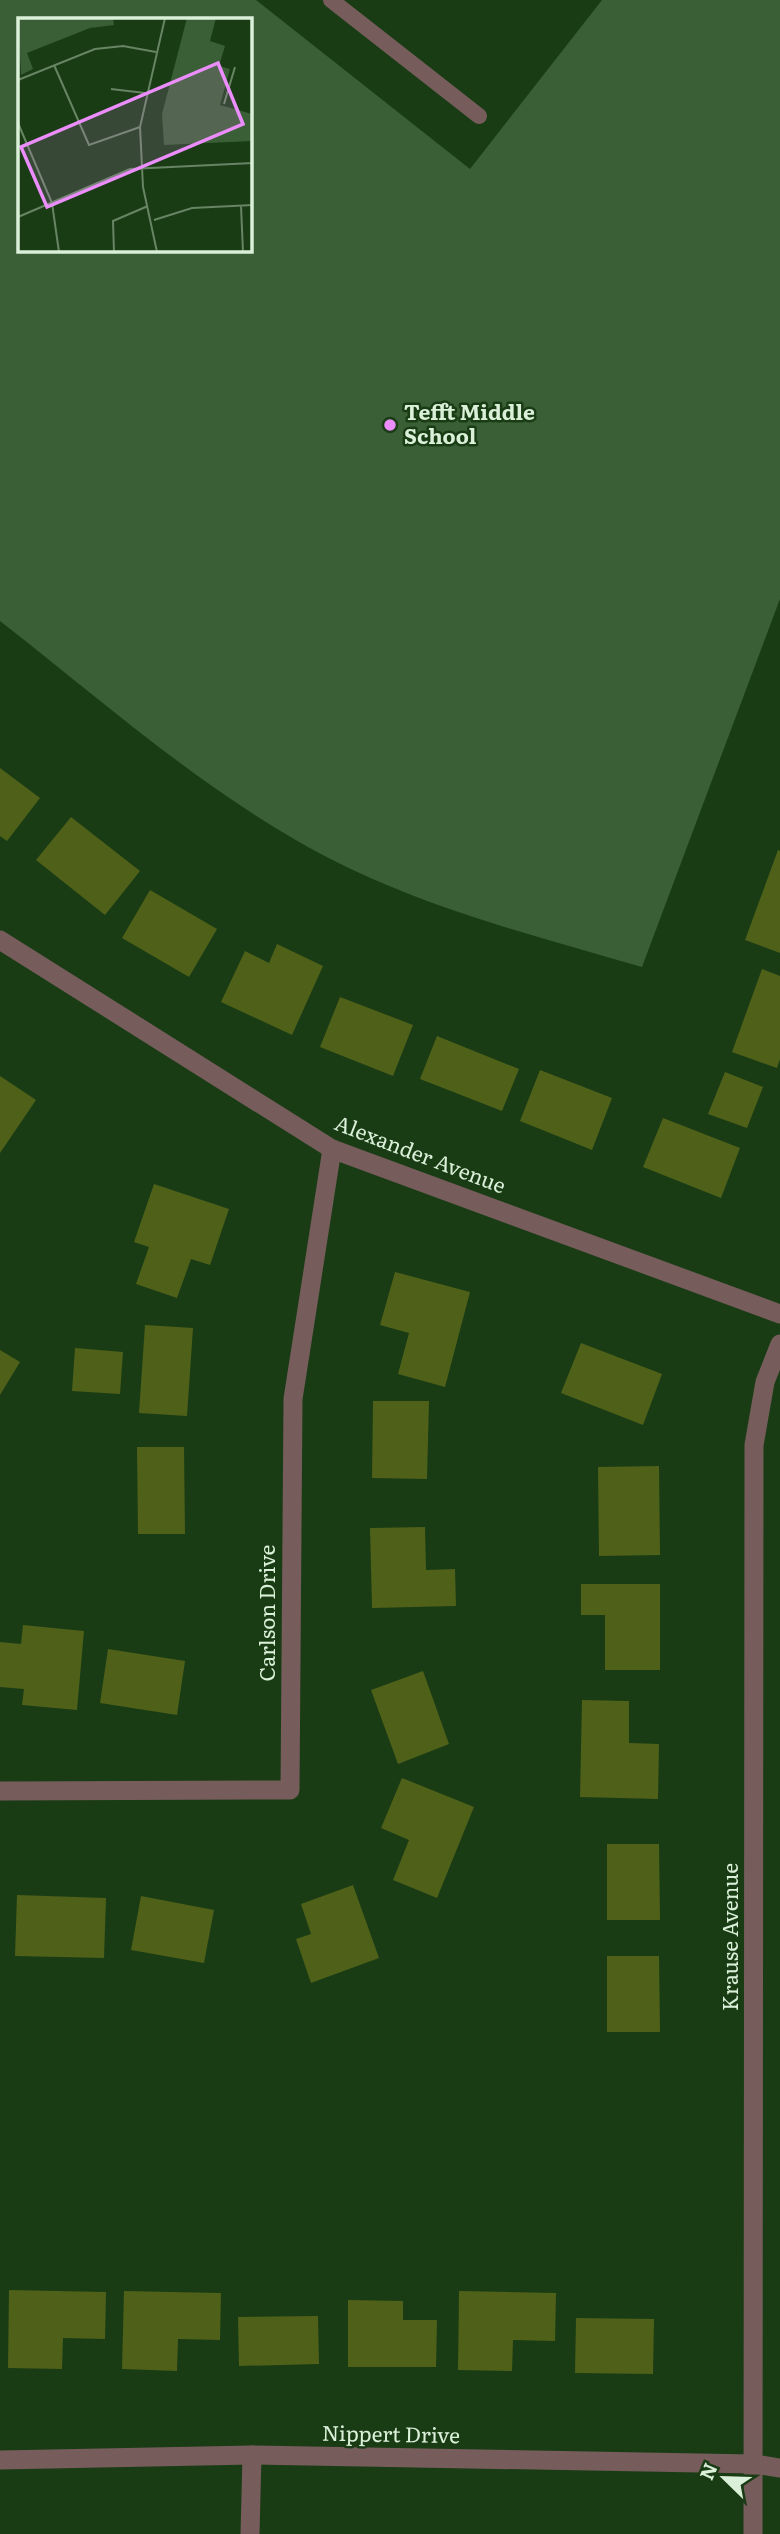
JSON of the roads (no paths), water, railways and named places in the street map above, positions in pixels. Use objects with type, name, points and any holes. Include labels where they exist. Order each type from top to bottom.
[{"type":"street","name":"Alexander Avenue","points":[[0,940],[332,1149],[780,1314]]},
{"type":"street","name":"Carlson Drive","points":[[0,1791],[290,1790],[293,1399],[332,1149]]},
{"type":"street","name":"Krause Avenue","points":[[753,2534],[754,1445],[765,1382],[780,1345]]},
{"type":"street","name":"Nippert Drive","points":[[0,2460],[252,2455],[754,2464],[780,2468]]},
{"type":"street","points":[[250,2534],[252,2455]]},
{"type":"lane","points":[[331,0],[480,116]]},
{"type":"place","name":"Tefft Middle School","points":[[390,425]]}]
